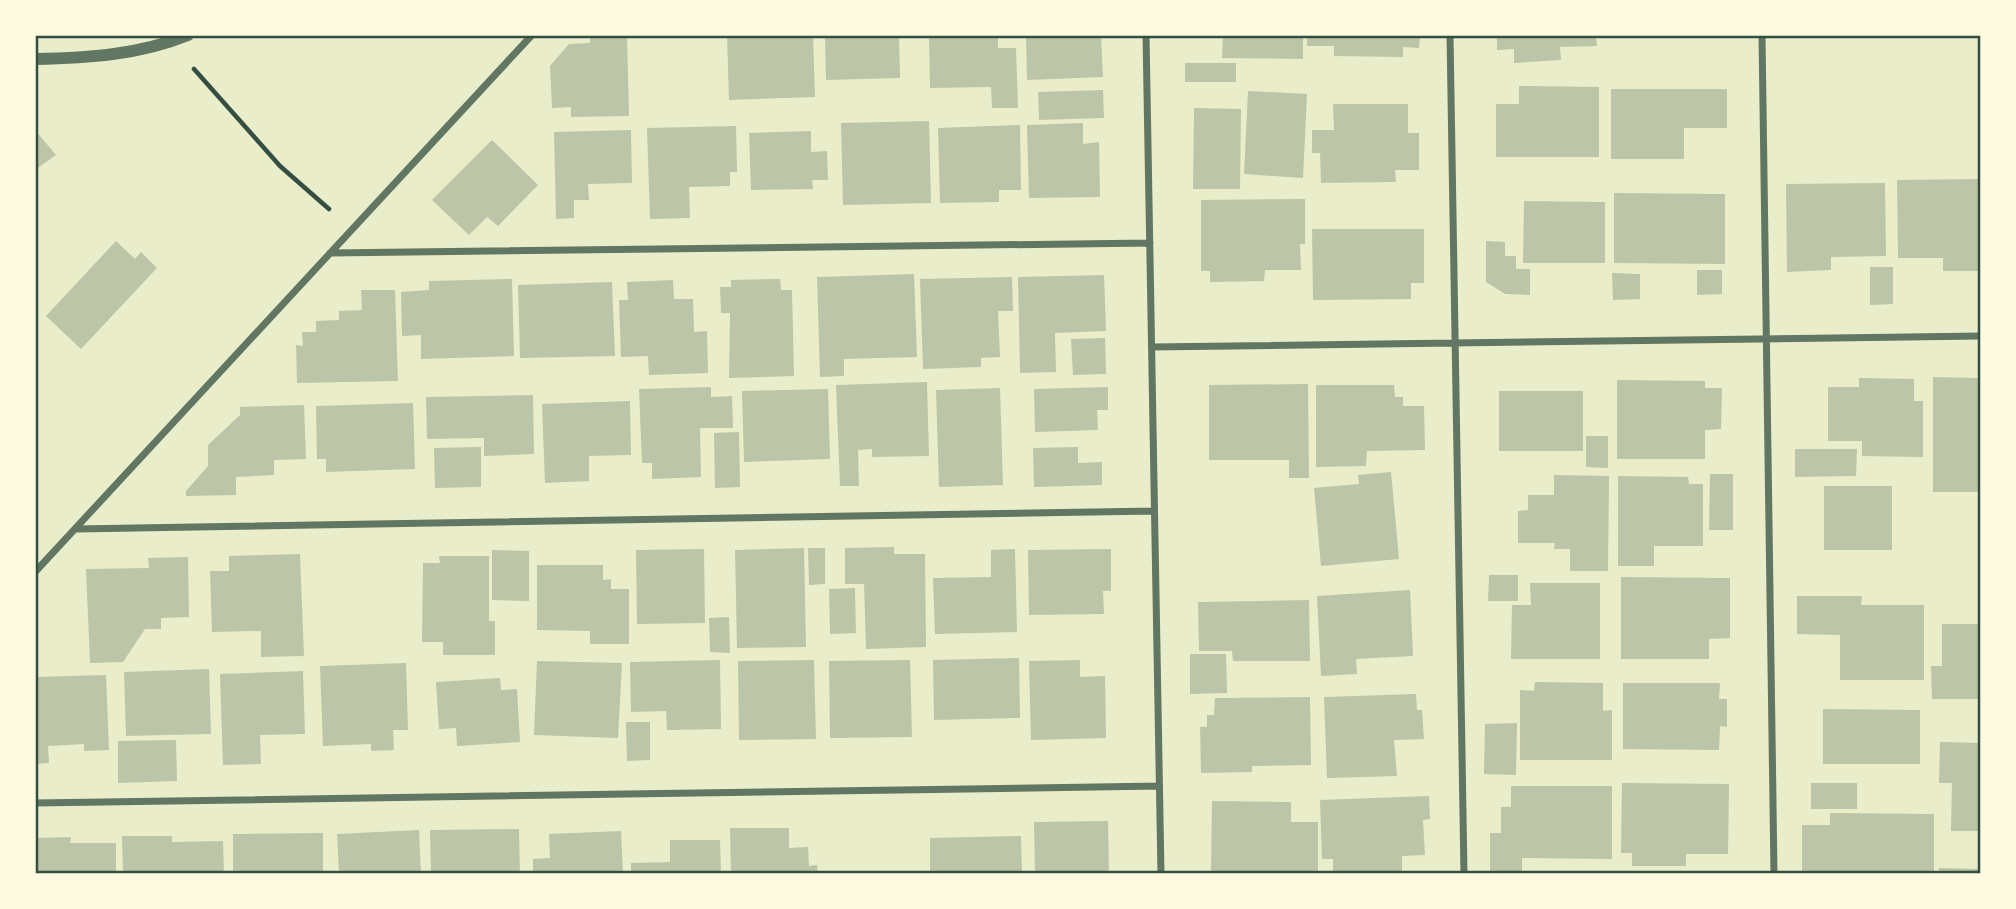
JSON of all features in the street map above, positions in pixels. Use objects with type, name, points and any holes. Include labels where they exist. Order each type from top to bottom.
[{"type":"street","points":[[35,59],[94,58],[171,42],[188,35]]},
{"type":"street","points":[[35,572],[532,35]]},
{"type":"street","points":[[1146,35],[1161,874]]},
{"type":"street","points":[[1450,35],[1464,874]]},
{"type":"street","points":[[1762,35],[1774,874]]},
{"type":"street","points":[[330,253],[1150,243]]},
{"type":"street","points":[[1152,346],[1981,336]]},
{"type":"street","points":[[75,529],[1154,511]]},
{"type":"street","points":[[35,803],[1159,786]]},
{"type":"path","points":[[171,42],[280,166],[352,229]]},
{"type":"building","points":[[590,35],[627,35],[629,116],[571,117],[571,107],[552,108],[550,66],[569,44],[590,43]]},
{"type":"building","points":[[727,35],[813,35],[815,97],[729,100]]},
{"type":"building","points":[[825,35],[899,35],[900,78],[826,80]]},
{"type":"building","points":[[929,35],[998,35],[998,48],[1016,48],[1018,108],[992,108],[991,87],[930,88]]},
{"type":"building","points":[[1026,35],[1101,35],[1103,77],[1027,80]]},
{"type":"building","points":[[1223,35],[1303,35],[1303,59],[1222,58]]},
{"type":"building","points":[[1307,35],[1420,35],[1419,48],[1403,47],[1403,57],[1334,56],[1334,46],[1307,46]]},
{"type":"building","points":[[1497,35],[1596,35],[1597,46],[1560,47],[1561,60],[1514,63],[1514,49],[1497,50]]},
{"type":"building","points":[[1185,63],[1236,63],[1236,82],[1185,82]]},
{"type":"building","points":[[1519,86],[1599,87],[1599,157],[1496,157],[1496,104],[1519,104]]},
{"type":"building","points":[[1611,89],[1727,89],[1727,128],[1684,128],[1684,159],[1611,159]]},
{"type":"building","points":[[1103,90],[1104,118],[1039,120],[1038,92]]},
{"type":"building","points":[[1248,91],[1307,94],[1303,178],[1244,174]]},
{"type":"building","points":[[1333,104],[1408,104],[1408,133],[1419,133],[1419,170],[1395,170],[1396,182],[1321,183],[1320,153],[1312,153],[1312,130],[1334,130]]},
{"type":"building","points":[[1194,108],[1241,109],[1240,189],[1193,189]]},
{"type":"building","points":[[929,121],[931,203],[843,205],[841,123]]},
{"type":"building","points":[[1083,123],[1083,144],[1099,142],[1100,197],[1029,198],[1027,125]]},
{"type":"building","points":[[1020,125],[1021,190],[999,190],[999,202],[940,203],[938,128]]},
{"type":"building","points":[[736,126],[737,172],[730,172],[730,186],[689,187],[690,218],[650,219],[647,128]]},
{"type":"building","points":[[35,130],[56,155],[35,170]]},
{"type":"building","points":[[631,130],[632,183],[588,184],[589,200],[574,200],[574,218],[556,219],[554,132]]},
{"type":"building","points":[[811,131],[811,152],[827,151],[828,180],[812,180],[813,189],[751,190],[749,133]]},
{"type":"building","points":[[492,140],[538,185],[498,226],[487,217],[469,235],[432,200]]},
{"type":"building","points":[[1981,179],[1981,271],[1943,271],[1943,258],[1898,258],[1897,180]]},
{"type":"building","points":[[1885,183],[1886,256],[1831,257],[1831,270],[1787,272],[1786,184]]},
{"type":"building","points":[[1614,193],[1725,194],[1725,264],[1614,263]]},
{"type":"building","points":[[1305,199],[1305,244],[1300,244],[1301,270],[1265,270],[1264,281],[1210,282],[1210,271],[1201,271],[1201,200]]},
{"type":"building","points":[[1524,201],[1605,202],[1605,263],[1523,263]]},
{"type":"building","points":[[1312,229],[1424,229],[1424,283],[1411,283],[1411,299],[1313,300]]},
{"type":"building","points":[[116,241],[135,259],[141,252],[157,268],[81,349],[46,316]]},
{"type":"building","points":[[1486,241],[1505,242],[1505,256],[1516,256],[1516,269],[1530,269],[1530,295],[1505,294],[1486,282]]},
{"type":"building","points":[[1870,267],[1893,267],[1893,304],[1870,305]]},
{"type":"building","points":[[1697,270],[1722,270],[1722,294],[1697,295]]},
{"type":"building","points":[[1612,273],[1640,274],[1640,299],[1613,300]]},
{"type":"building","points":[[914,274],[917,357],[844,359],[844,376],[820,377],[817,277]]},
{"type":"building","points":[[1104,275],[1106,331],[1055,333],[1056,372],[1020,373],[1018,277]]},
{"type":"building","points":[[1012,277],[1013,311],[998,311],[1000,357],[981,358],[981,367],[923,369],[920,279]]},
{"type":"building","points":[[512,279],[514,356],[421,359],[421,335],[402,336],[401,292],[429,290],[429,281]]},
{"type":"building","points":[[780,279],[781,290],[792,290],[794,376],[729,378],[730,313],[721,313],[720,287],[731,287],[731,280]]},
{"type":"building","points":[[673,280],[674,299],[693,299],[694,332],[707,331],[708,373],[649,375],[648,356],[621,357],[619,300],[628,300],[627,282]]},
{"type":"building","points":[[612,282],[615,356],[520,358],[518,285]]},
{"type":"building","points":[[361,290],[395,290],[398,381],[297,383],[296,345],[303,346],[302,332],[316,332],[316,321],[339,320],[339,311],[362,310]]},
{"type":"building","points":[[1105,338],[1106,374],[1073,375],[1071,339]]},
{"type":"building","points":[[1933,377],[1981,378],[1981,492],[1933,492]]},
{"type":"building","points":[[1859,378],[1914,379],[1914,401],[1923,401],[1923,457],[1862,456],[1862,441],[1828,441],[1828,387],[1859,387]]},
{"type":"building","points":[[1617,380],[1705,381],[1705,388],[1722,388],[1721,429],[1705,430],[1705,459],[1617,459]]},
{"type":"building","points":[[927,382],[929,456],[872,457],[872,449],[858,450],[859,486],[840,486],[836,385]]},
{"type":"building","points":[[1308,384],[1309,478],[1289,478],[1289,460],[1209,460],[1209,385]]},
{"type":"building","points":[[1316,385],[1394,385],[1395,397],[1403,397],[1403,406],[1424,406],[1425,450],[1367,451],[1366,466],[1316,467]]},
{"type":"building","points":[[711,387],[711,397],[732,396],[733,428],[700,428],[701,477],[652,479],[652,463],[642,463],[639,389]]},
{"type":"building","points":[[1108,387],[1108,410],[1097,410],[1098,430],[1035,432],[1034,389]]},
{"type":"building","points":[[1000,388],[1003,485],[939,487],[936,390]]},
{"type":"building","points":[[828,389],[830,459],[744,462],[742,391]]},
{"type":"building","points":[[1499,391],[1583,391],[1583,451],[1499,451]]},
{"type":"building","points":[[533,395],[534,454],[484,456],[484,438],[427,439],[426,397]]},
{"type":"building","points":[[630,401],[631,455],[589,456],[589,481],[545,483],[542,404]]},
{"type":"building","points":[[413,403],[415,469],[326,472],[326,459],[317,459],[316,406]]},
{"type":"building","points":[[304,405],[306,459],[274,460],[274,475],[236,477],[236,495],[186,496],[186,491],[208,466],[208,445],[240,415],[240,407]]},
{"type":"building","points":[[739,432],[740,487],[715,488],[714,433]]},
{"type":"building","points":[[1586,436],[1608,436],[1608,468],[1586,467]]},
{"type":"building","points":[[481,447],[481,487],[435,488],[434,448]]},
{"type":"building","points":[[1078,447],[1078,463],[1102,462],[1102,485],[1034,487],[1033,448]]},
{"type":"building","points":[[1795,449],[1857,449],[1856,476],[1795,477]]},
{"type":"building","points":[[1391,472],[1399,559],[1321,566],[1314,488],[1359,484],[1358,475]]},
{"type":"building","points":[[1710,474],[1733,474],[1733,530],[1709,530]]},
{"type":"building","points":[[1554,475],[1609,476],[1608,571],[1570,571],[1570,549],[1554,549],[1555,543],[1518,543],[1518,511],[1528,510],[1528,495],[1554,495]]},
{"type":"building","points":[[1618,476],[1688,477],[1689,484],[1703,484],[1703,546],[1654,546],[1654,566],[1618,566]]},
{"type":"building","points":[[1824,486],[1892,486],[1892,550],[1824,550]]},
{"type":"building","points":[[894,547],[894,554],[925,554],[926,647],[866,649],[864,584],[845,584],[845,548]]},
{"type":"building","points":[[804,548],[806,647],[737,648],[735,550]]},
{"type":"building","points":[[808,548],[825,548],[825,584],[809,585]]},
{"type":"building","points":[[704,549],[705,623],[637,624],[636,550]]},
{"type":"building","points":[[1015,549],[1017,632],[935,634],[933,578],[991,577],[991,550]]},
{"type":"building","points":[[1111,549],[1111,591],[1103,591],[1104,614],[1029,615],[1028,550]]},
{"type":"building","points":[[492,550],[529,551],[529,601],[492,600]]},
{"type":"building","points":[[300,554],[304,656],[261,657],[261,631],[212,632],[210,571],[229,571],[229,556]]},
{"type":"building","points":[[439,556],[489,556],[489,621],[495,621],[495,655],[443,655],[443,642],[422,642],[423,563],[440,563]]},
{"type":"building","points":[[188,557],[189,617],[161,618],[161,629],[145,629],[123,662],[90,663],[86,569],[149,568],[148,558]]},
{"type":"building","points":[[537,565],[603,565],[603,580],[611,579],[611,589],[629,589],[629,644],[590,644],[590,631],[537,630]]},
{"type":"building","points":[[1489,575],[1518,575],[1518,601],[1488,601]]},
{"type":"building","points":[[1621,577],[1730,578],[1730,638],[1709,639],[1709,659],[1621,659]]},
{"type":"building","points":[[1530,583],[1600,583],[1600,659],[1511,659],[1512,605],[1531,605]]},
{"type":"building","points":[[855,588],[856,633],[830,634],[829,589]]},
{"type":"building","points":[[1410,590],[1413,656],[1356,659],[1357,674],[1321,676],[1317,596]]},
{"type":"building","points":[[1797,596],[1862,596],[1861,605],[1924,605],[1924,680],[1840,680],[1840,635],[1797,634]]},
{"type":"building","points":[[1309,600],[1310,661],[1233,661],[1232,651],[1199,651],[1198,602]]},
{"type":"building","points":[[729,617],[730,653],[710,652],[709,618]]},
{"type":"building","points":[[1942,624],[1981,624],[1981,699],[1932,699],[1931,666],[1942,666]]},
{"type":"building","points":[[1190,654],[1226,654],[1227,693],[1190,694]]},
{"type":"building","points":[[1019,658],[1020,718],[934,720],[933,660]]},
{"type":"building","points":[[720,660],[721,729],[667,730],[666,711],[631,712],[630,662]]},
{"type":"building","points":[[814,660],[816,739],[739,740],[738,661]]},
{"type":"building","points":[[910,660],[912,737],[830,738],[829,661]]},
{"type":"building","points":[[1080,660],[1080,677],[1105,676],[1106,738],[1031,740],[1029,661]]},
{"type":"building","points":[[537,661],[622,663],[618,738],[534,735]]},
{"type":"building","points":[[406,663],[408,730],[393,730],[394,750],[371,751],[371,744],[323,746],[320,666]]},
{"type":"building","points":[[209,669],[211,734],[126,736],[124,672]]},
{"type":"building","points":[[303,671],[305,734],[260,735],[261,764],[223,765],[220,674]]},
{"type":"building","points":[[106,675],[109,750],[84,751],[84,744],[48,746],[49,763],[35,764],[35,677]]},
{"type":"building","points":[[500,678],[501,690],[517,689],[520,742],[457,746],[456,728],[439,729],[436,682]]},
{"type":"building","points":[[1535,682],[1603,683],[1603,711],[1612,710],[1612,760],[1520,760],[1520,690],[1534,691]]},
{"type":"building","points":[[1623,683],[1720,683],[1719,699],[1727,699],[1727,727],[1720,726],[1719,750],[1623,749]]},
{"type":"building","points":[[1416,694],[1417,710],[1422,710],[1424,739],[1394,740],[1397,776],[1327,778],[1324,697]]},
{"type":"building","points":[[1310,697],[1311,765],[1252,766],[1252,772],[1201,773],[1200,727],[1207,727],[1207,715],[1214,715],[1215,698]]},
{"type":"building","points":[[1823,709],[1920,710],[1920,764],[1823,764]]},
{"type":"building","points":[[626,722],[650,722],[650,760],[627,761]]},
{"type":"building","points":[[1517,723],[1516,775],[1484,774],[1485,724]]},
{"type":"building","points":[[176,740],[177,781],[118,783],[118,741]]},
{"type":"building","points":[[1940,742],[1981,743],[1981,831],[1951,831],[1952,783],[1939,783]]},
{"type":"building","points":[[1622,783],[1729,784],[1728,854],[1686,854],[1686,866],[1632,866],[1632,853],[1621,853]]},
{"type":"building","points":[[1811,783],[1857,783],[1857,809],[1811,809]]},
{"type":"building","points":[[1511,786],[1612,786],[1612,859],[1522,858],[1522,874],[1490,874],[1490,833],[1501,833],[1501,807],[1511,807]]},
{"type":"building","points":[[1429,796],[1430,819],[1423,820],[1425,855],[1402,856],[1402,874],[1333,874],[1333,859],[1322,859],[1320,800]]},
{"type":"building","points":[[1212,801],[1291,802],[1291,822],[1318,822],[1318,872],[1211,872]]},
{"type":"building","points":[[1830,813],[1934,814],[1934,874],[1802,874],[1802,825],[1830,825]]},
{"type":"building","points":[[1108,821],[1109,874],[1035,874],[1034,822]]},
{"type":"building","points":[[730,828],[789,828],[789,848],[808,847],[809,866],[817,865],[818,874],[731,874]]},
{"type":"building","points":[[519,829],[520,874],[431,874],[430,830]]},
{"type":"building","points":[[419,830],[421,874],[339,874],[337,834]]},
{"type":"building","points":[[621,831],[623,874],[533,874],[533,859],[550,858],[549,834]]},
{"type":"building","points":[[323,833],[323,874],[233,874],[233,834]]},
{"type":"building","points":[[122,836],[172,836],[172,842],[223,841],[224,874],[123,874]]},
{"type":"building","points":[[1021,836],[1022,874],[930,874],[930,838]]},
{"type":"building","points":[[71,837],[70,843],[116,843],[116,874],[35,874],[35,838]]},
{"type":"building","points":[[670,840],[720,840],[721,874],[631,874],[631,863],[670,862]]},
{"type":"building","points":[[1939,868],[1981,869],[1981,874],[1939,874]]}]
